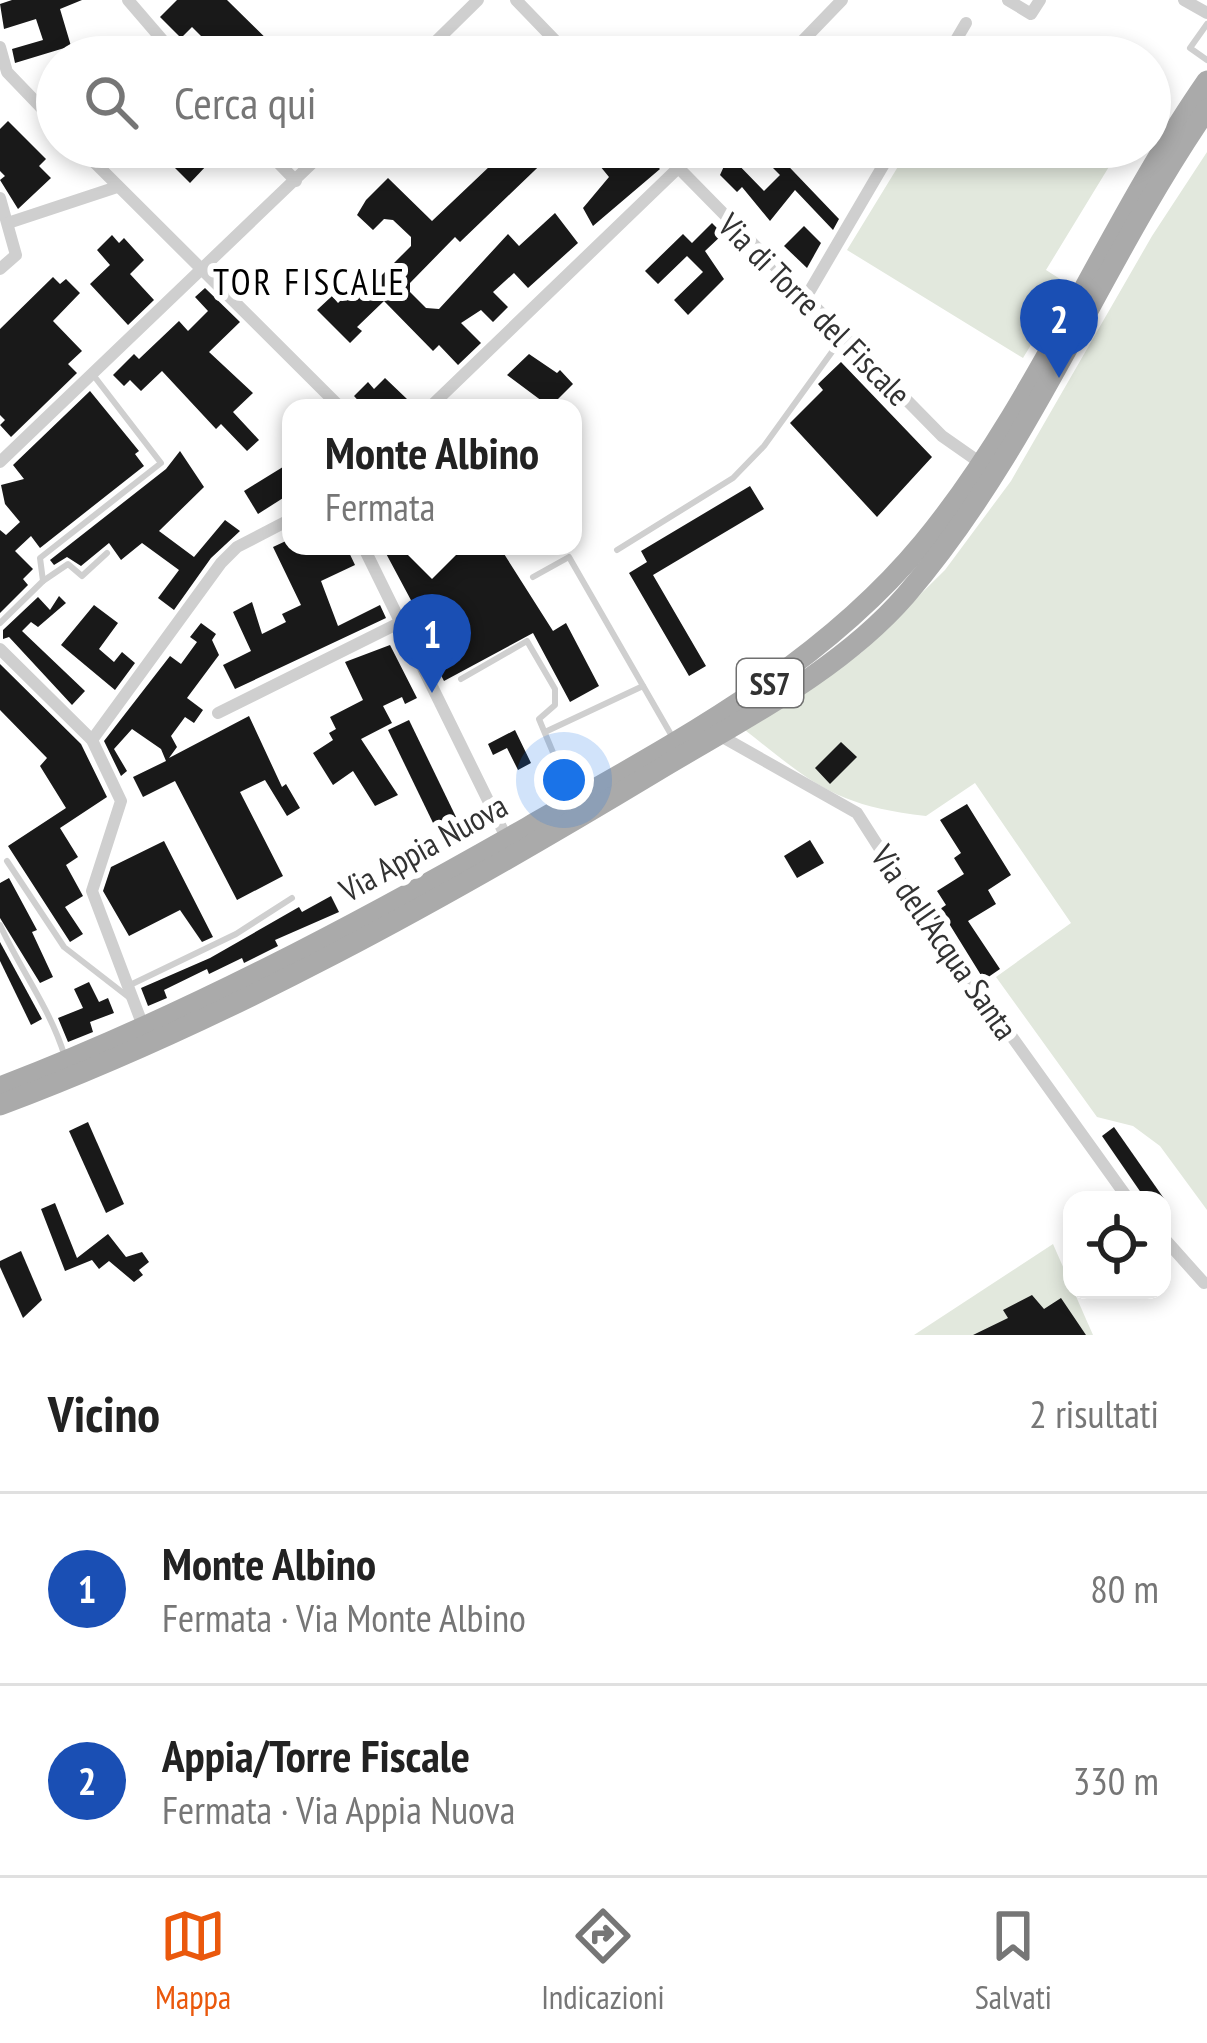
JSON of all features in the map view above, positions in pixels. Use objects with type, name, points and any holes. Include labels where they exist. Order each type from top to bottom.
[{"type":"main road","name":"Via Appia Nuova","points":[[1171,135],[1207,80]]},
{"type":"main road","name":"Via Appia Nuova","points":[[0,1087],[143,1026],[511,846],[573,801],[780,676],[856,615],[987,467],[1207,110]]},
{"type":"main road","name":"Via Appia Nuova","points":[[0,1105],[267,986],[718,734],[869,632],[935,560],[1149,168]]},
{"type":"street","points":[[128,0],[159,36]]},
{"type":"street","points":[[441,36],[478,0]]},
{"type":"street","points":[[516,0],[551,36]]},
{"type":"street","points":[[807,36],[842,0]]},
{"type":"street","points":[[1008,0],[1031,14],[1040,0]]},
{"type":"street","points":[[1184,0],[1207,13]]},
{"type":"street","points":[[958,36],[966,22]]},
{"type":"street","points":[[0,47],[8,72],[36,102]]},
{"type":"street","points":[[99,168],[332,399]]},
{"type":"street","points":[[283,168],[296,181]]},
{"type":"street","points":[[3,452],[94,376],[309,168]]},
{"type":"street","points":[[805,299],[882,168]]},
{"type":"street","points":[[438,399],[679,169]]},
{"type":"street","name":"Via di Torre del Fiscale","points":[[679,169],[941,436],[987,467]]},
{"type":"street","points":[[8,223],[117,187]]},
{"type":"street","points":[[0,198],[16,255],[0,269]]},
{"type":"street","points":[[92,740],[221,563],[237,547],[282,524]]},
{"type":"street","points":[[368,555],[511,846]]},
{"type":"street","points":[[218,713],[401,622]]},
{"type":"street","points":[[0,649],[92,740],[121,801],[95,869],[93,900],[143,1026]]},
{"type":"street","name":"Via dell'Acqua Santa","points":[[718,734],[857,813],[903,885],[1123,1191]]},
{"type":"street","points":[[1171,1246],[1204,1283]]},
{"type":"lane","points":[[1207,24],[1190,48],[1207,60]]},
{"type":"lane","points":[[617,550],[733,478],[764,446],[842,338]]},
{"type":"lane","points":[[43,580],[40,558],[161,463],[94,376]]},
{"type":"lane","points":[[0,623],[43,580],[68,564],[82,576],[107,553]]},
{"type":"lane","points":[[533,577],[569,557],[675,741]]},
{"type":"lane","points":[[461,680],[527,641],[555,688],[555,705],[539,719],[573,801]]},
{"type":"lane","points":[[544,732],[643,686]]},
{"type":"lane","points":[[7,861],[64,946],[134,1002]]},
{"type":"lane","points":[[128,986],[236,934],[292,898]]},
{"type":"lane","points":[[0,925],[26,981],[39,992],[66,1060]]},
{"type":"shaded area","points":[[1207,152],[1207,1210],[1160,1146],[1133,1126],[1097,1117],[996,977],[1071,923],[975,783],[926,816],[896,812],[828,790],[745,730],[861,653],[945,570],[1011,481],[1152,236]]},
{"type":"shaded area","points":[[897,168],[1108,168],[1046,270],[1068,284],[1023,358],[847,250]]},
{"type":"shaded area","points":[[1053,1244],[1063,1267],[1063,1299],[1077,1299],[1093,1335],[914,1335]]},
{"type":"building","points":[[82,0],[60,9],[68,36],[42,36],[36,19],[4,29],[0,4]]},
{"type":"building","points":[[177,0],[227,0],[264,36],[201,36],[192,27],[179,36],[160,17]]},
{"type":"building","points":[[36,42],[36,57],[15,63],[12,49]]},
{"type":"building","points":[[8,121],[36,149],[36,168],[51,178],[18,209],[0,180],[5,176],[0,171],[0,129]]},
{"type":"building","points":[[175,168],[204,168],[190,183]]},
{"type":"building","points":[[488,168],[537,168],[460,242],[455,237],[410,283],[410,292],[426,308],[439,309],[508,234],[519,246],[555,213],[578,243],[528,288],[514,273],[493,292],[508,307],[493,322],[481,310],[461,323],[481,343],[458,365],[439,345],[433,351],[384,301],[357,327],[362,331],[350,343],[317,310],[332,296],[338,303],[349,292],[357,300],[411,246],[411,237],[393,220],[384,219],[373,230],[357,215],[366,200],[388,178],[432,221]]},
{"type":"building","points":[[602,168],[660,169],[593,226],[583,208],[609,177]]},
{"type":"building","points":[[723,168],[742,168],[764,191],[780,175],[773,168],[790,168],[839,219],[833,230],[795,190],[770,221],[742,187],[737,192],[720,175]]},
{"type":"building","points":[[712,223],[723,234],[705,251],[724,279],[688,315],[674,300],[703,272],[687,256],[658,284],[645,271],[683,234],[692,243]]},
{"type":"building","points":[[804,226],[821,243],[807,268],[784,246]]},
{"type":"building","points":[[112,235],[119,243],[124,238],[144,260],[130,274],[154,300],[128,325],[90,284],[110,265],[97,250]]},
{"type":"building","points":[[53,277],[60,284],[66,279],[80,293],[53,321],[82,351],[68,364],[77,373],[11,437],[0,425],[5,420],[0,415],[0,329]]},
{"type":"building","points":[[205,288],[240,322],[209,352],[253,393],[233,412],[259,440],[247,451],[221,424],[216,429],[162,371],[141,391],[130,380],[124,386],[113,375],[134,354],[139,359],[179,321],[188,331],[208,311],[195,297]]},
{"type":"building","points":[[529,354],[557,373],[560,370],[573,384],[558,399],[539,399],[507,375]]},
{"type":"building","points":[[841,362],[932,457],[877,517],[790,423],[823,390],[818,384]]},
{"type":"building","points":[[385,378],[407,399],[354,396],[368,382],[374,389]]},
{"type":"building","points":[[90,391],[139,451],[135,454],[144,466],[40,548],[31,536],[15,551],[33,569],[23,579],[28,585],[0,613],[0,530],[6,535],[20,522],[5,504],[1,485],[24,479],[13,465]]},
{"type":"building","points":[[180,451],[204,487],[159,531],[194,557],[225,520],[240,531],[211,558],[174,610],[158,598],[179,570],[142,543],[121,560],[109,543],[81,566],[67,557],[54,565],[50,560],[166,469]]},
{"type":"building","points":[[282,468],[282,499],[258,514],[244,491]]},
{"type":"building","points":[[750,486],[764,509],[653,575],[706,666],[689,676],[629,573],[647,562],[641,551]]},
{"type":"building","points":[[282,543],[282,555],[350,555],[355,565],[321,581],[338,626],[380,605],[386,618],[235,689],[223,665],[251,651],[233,612],[252,602],[262,634],[286,622],[282,614],[301,605],[273,547]]},
{"type":"building","points":[[387,555],[505,555],[553,631],[566,623],[599,686],[570,702],[533,633],[444,681],[432,658],[458,644],[447,622],[428,632]]},
{"type":"building","points":[[59,596],[66,603],[38,627],[31,622],[22,631],[85,691],[72,705],[9,637],[3,639],[3,630],[38,597],[50,610]]},
{"type":"building","points":[[94,605],[118,623],[99,649],[114,662],[122,652],[135,663],[115,690],[61,645]]},
{"type":"building","points":[[201,623],[216,634],[212,640],[219,655],[187,698],[203,710],[194,723],[185,717],[171,736],[177,747],[169,758],[249,716],[282,787],[286,784],[300,808],[287,816],[265,780],[240,792],[283,876],[237,900],[175,781],[143,797],[133,777],[166,761],[161,749],[132,729],[114,749],[127,771],[121,776],[104,741],[170,656],[181,664],[197,642],[190,637]]},
{"type":"building","points":[[390,645],[417,698],[405,704],[402,697],[383,706],[392,723],[361,739],[398,795],[375,806],[353,771],[333,785],[313,753],[333,740],[329,733],[336,729],[330,717],[363,700],[345,662]]},
{"type":"building","points":[[0,664],[81,744],[107,797],[60,828],[78,857],[66,865],[83,896],[65,907],[83,934],[70,942],[8,846],[66,808],[40,766],[47,758],[0,710]]},
{"type":"building","points":[[409,720],[456,817],[435,827],[388,730]]},
{"type":"building","points":[[515,730],[531,763],[518,770],[507,748],[493,755],[488,744]]},
{"type":"building","points":[[841,742],[857,757],[830,784],[815,768]]},
{"type":"building","points":[[967,804],[1011,875],[988,890],[996,904],[968,921],[1000,969],[984,980],[940,909],[946,905],[937,891],[964,874],[954,858],[961,853],[940,820]]},
{"type":"building","points":[[810,840],[824,863],[797,878],[784,856]]},
{"type":"building","points":[[164,841],[213,937],[202,942],[180,910],[129,936],[103,891],[111,867]]},
{"type":"building","points":[[9,878],[37,930],[32,932],[53,977],[40,983],[0,918],[0,883]]},
{"type":"building","points":[[331,896],[339,912],[275,940],[278,946],[244,963],[242,958],[209,974],[207,969],[164,990],[167,998],[148,1006],[141,988],[210,958],[299,907],[302,912]]},
{"type":"building","points":[[0,942],[42,1019],[31,1025],[0,961]]},
{"type":"building","points":[[89,982],[99,1002],[108,998],[114,1013],[90,1022],[93,1032],[68,1042],[58,1018],[83,1008],[74,989]]},
{"type":"building","points":[[88,1122],[124,1204],[106,1213],[69,1131]]},
{"type":"building","points":[[1114,1127],[1159,1191],[1140,1191],[1102,1136]]},
{"type":"building","points":[[55,1203],[77,1258],[108,1234],[126,1257],[142,1252],[149,1262],[139,1270],[143,1275],[134,1282],[109,1261],[99,1269],[92,1260],[65,1271],[41,1209]]},
{"type":"building","points":[[21,1251],[42,1300],[23,1318],[0,1267],[0,1261]]},
{"type":"building","points":[[1032,1295],[1044,1309],[1061,1298],[1086,1335],[973,1335],[1008,1318],[1003,1310]]},
{"type":"place","name":"Appia/Torre Fiscale","points":[[1059,378]]},
{"type":"place","name":"Monte Albino","points":[[432,693]]},
{"type":"district","name":"TOR FISCALE","points":[[310,281]]}]
